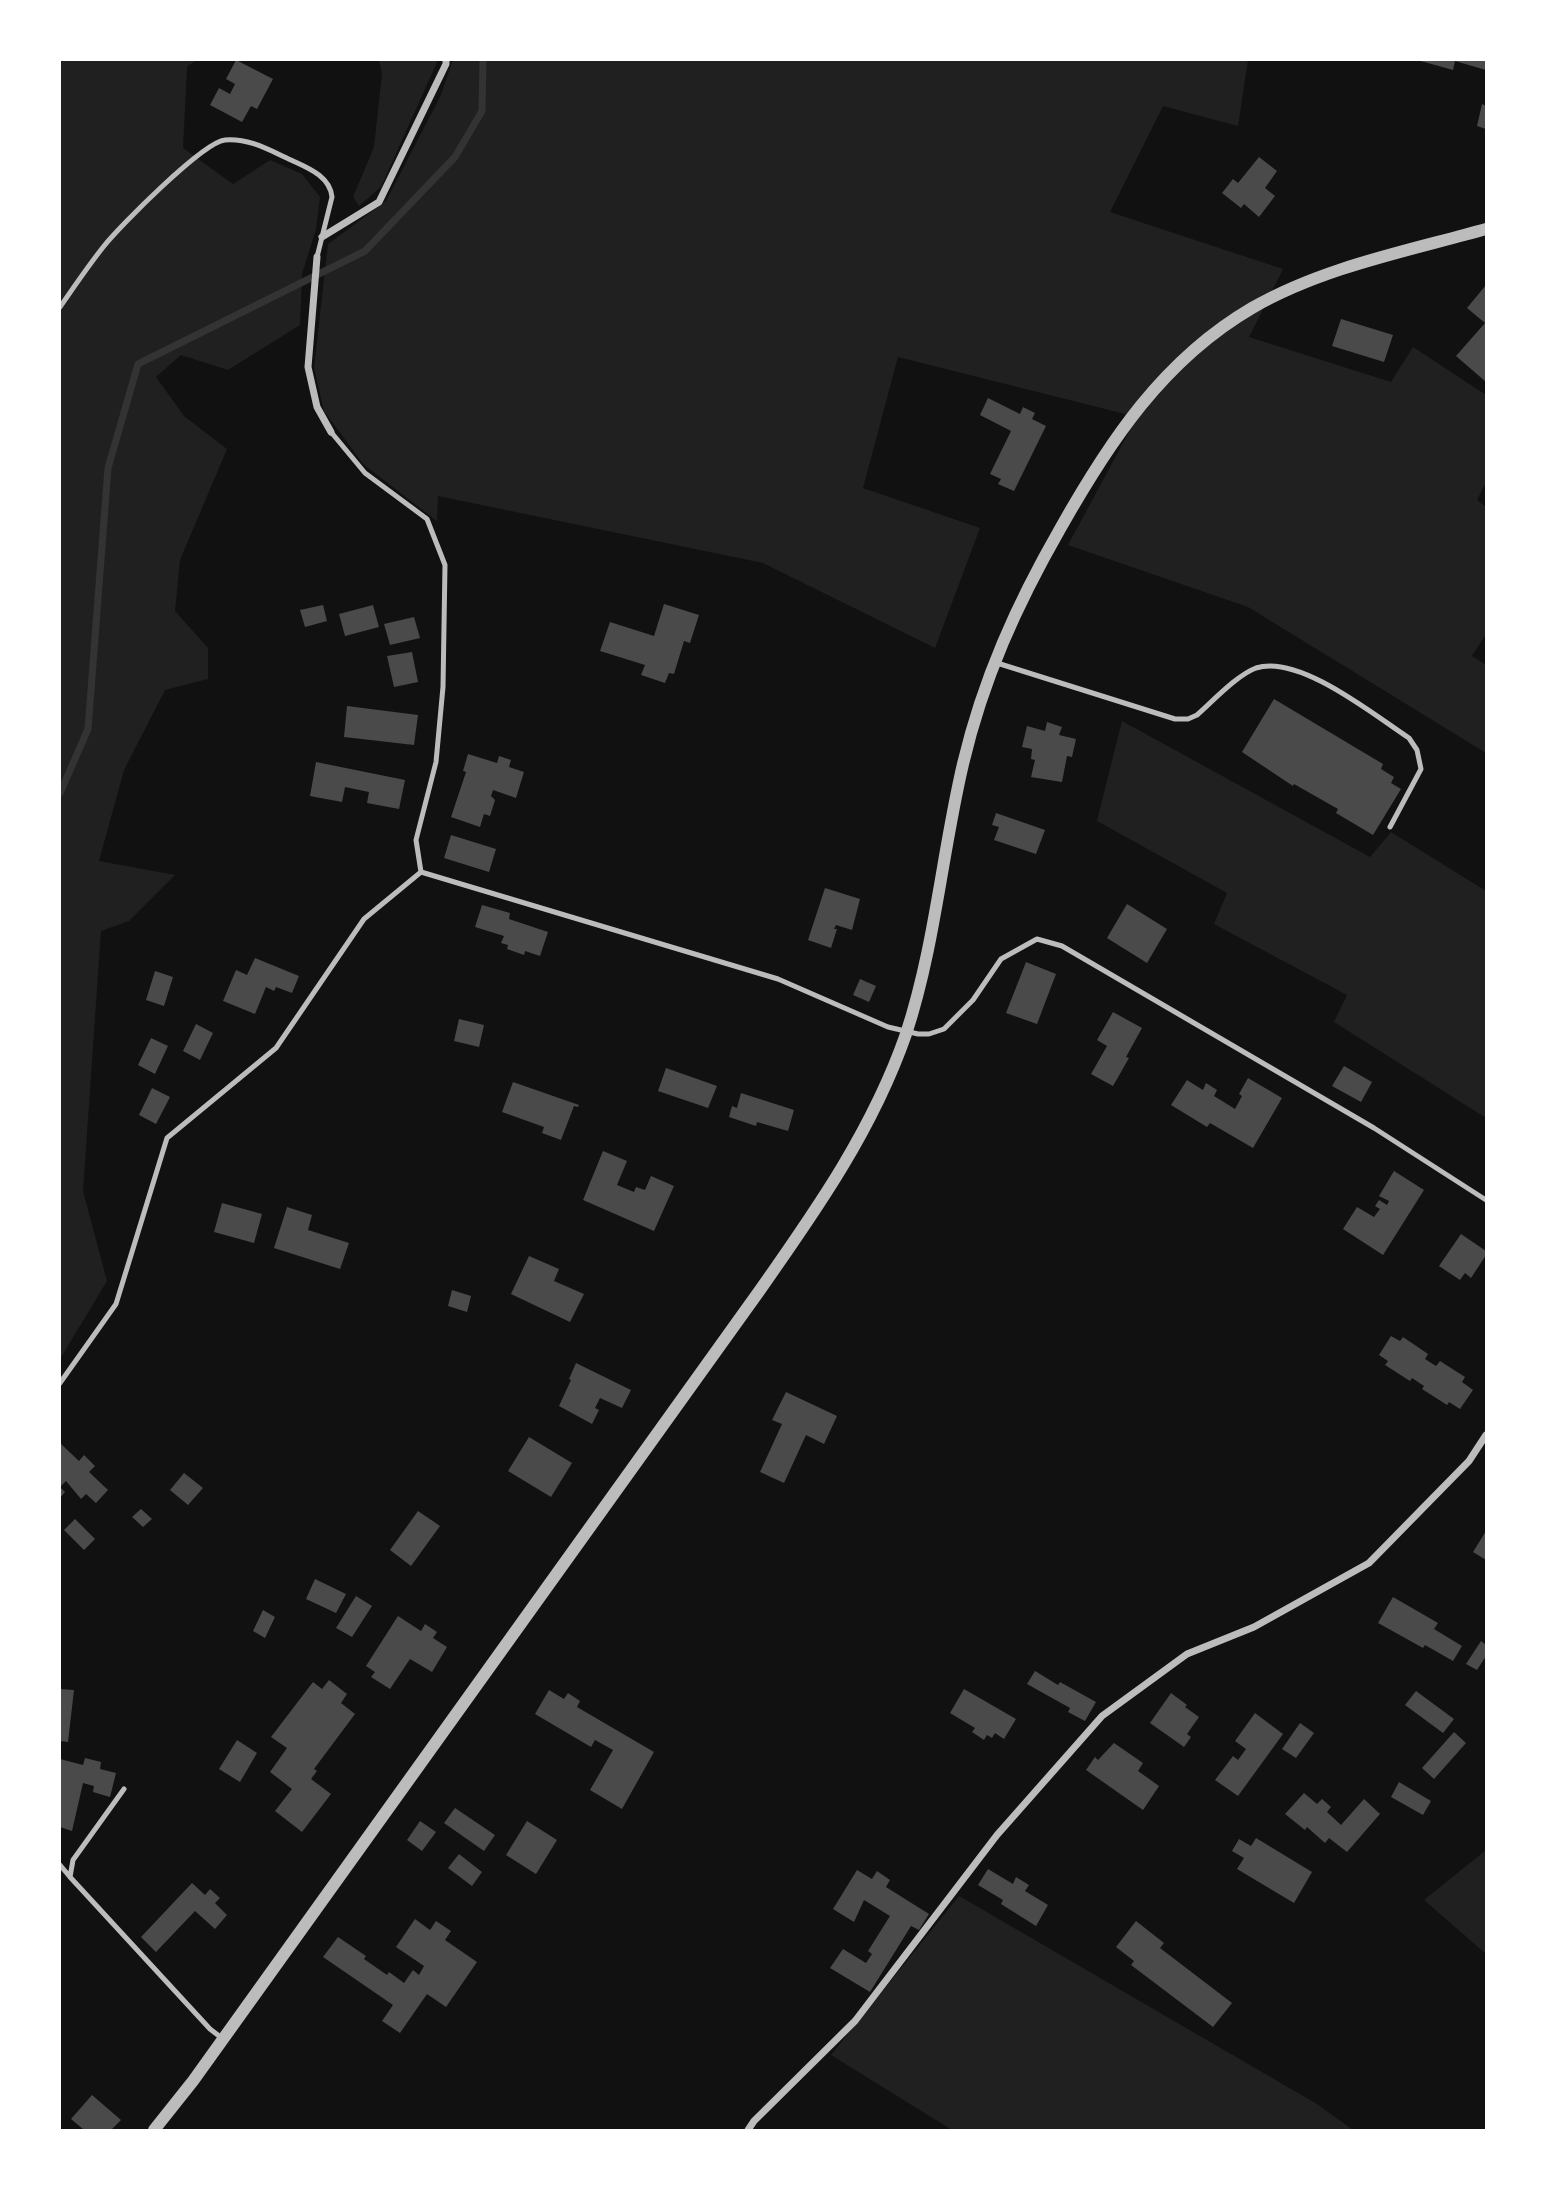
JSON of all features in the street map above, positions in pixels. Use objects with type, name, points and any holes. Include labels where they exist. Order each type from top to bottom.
[{"type":"street","points":[[322,237],[379,202],[446,60]]},
{"type":"street","points":[[154,2130],[223,2039],[820,1205],[865,1130],[889,1079],[906,1032],[930,942],[963,764],[993,662],[1037,568],[1100,462],[1136,409],[1178,363],[1236,318],[1267,300],[1376,260],[1486,229]]},
{"type":"street","points":[[317,257],[308,367],[317,407],[331,432]]},
{"type":"street","points":[[748,2130],[855,2021],[997,1835],[1102,1716],[1186,1654],[1254,1627],[1369,1563],[1469,1461],[1486,1435]]},
{"type":"lane","points":[[60,307],[105,244],[199,154],[222,140],[252,142],[323,177],[331,188],[332,197],[317,257]]},
{"type":"lane","points":[[331,432],[365,473],[427,519],[445,565],[443,687],[436,762],[416,840],[421,872]]},
{"type":"lane","points":[[993,662],[1175,719],[1188,719],[1197,715],[1242,677],[1257,668],[1292,669],[1312,676],[1409,738],[1417,750],[1421,769],[1390,827]]},
{"type":"lane","points":[[421,872],[778,979],[888,1027],[906,1032],[929,1034],[944,1029],[973,1000],[1001,958],[1037,939],[1062,946],[1374,1128],[1486,1200]]},
{"type":"lane","points":[[60,1383],[116,1304],[167,1138],[276,1048],[364,919],[421,872]]},
{"type":"lane","points":[[70,1877],[73,1860],[124,1789]]},
{"type":"lane","points":[[61,1870],[210,2029],[223,2039]]},
{"type":"shaded area","points":[[60,60],[196,60],[187,67],[183,148],[233,184],[270,160],[302,174],[320,197],[316,229],[302,274],[300,325],[228,370],[181,355],[156,377],[184,416],[227,449],[180,560],[175,611],[208,648],[208,679],[165,690],[124,770],[99,861],[175,875],[129,921],[101,931],[83,1191],[107,1281],[60,1359]]},
{"type":"shaded area","points":[[379,60],[438,60],[381,187],[359,206],[353,197],[374,147],[382,74]]},
{"type":"shaded area","points":[[453,60],[1248,60],[1238,126],[1163,106],[1110,212],[1283,269],[1249,337],[1391,382],[1413,347],[1486,395],[1486,482],[1477,500],[1486,507],[1486,634],[1472,656],[1486,665],[1486,753],[1248,607],[1068,545],[1137,417],[898,357],[863,488],[980,528],[935,648],[763,563],[438,496],[437,521],[363,464],[324,411],[314,368],[328,244],[386,201],[440,97]]},
{"type":"shaded area","points":[[1122,721],[1370,857],[1391,832],[1486,891],[1486,1118],[1334,1022],[1347,995],[1214,924],[1227,893],[1097,821]]},
{"type":"shaded area","points":[[1486,1850],[1486,1954],[1424,1900]]},
{"type":"shaded area","points":[[959,1896],[1317,2104],[1353,2130],[952,2130],[831,2055]]},
{"type":"building","points":[[236,60],[273,79],[257,109],[251,106],[242,122],[210,105],[219,88],[230,94],[235,84],[226,79]]},
{"type":"building","points":[[1417,60],[1486,60],[1486,70],[1455,61],[1453,70]]},
{"type":"building","points":[[1482,104],[1486,106],[1486,129],[1477,126]]},
{"type":"building","points":[[1259,157],[1277,171],[1265,188],[1275,196],[1259,217],[1244,204],[1241,208],[1222,193],[1233,179],[1238,183]]},
{"type":"building","points":[[1486,285],[1486,382],[1456,356],[1485,323],[1467,308]]},
{"type":"building","points":[[1341,319],[1393,335],[1384,362],[1332,346]]},
{"type":"building","points":[[988,398],[1020,414],[1023,407],[1035,413],[1032,419],[1046,426],[1014,491],[998,484],[1001,479],[990,474],[1011,431],[980,415]]},
{"type":"building","points":[[664,604],[699,615],[690,643],[684,641],[674,674],[669,673],[665,683],[641,675],[645,665],[600,651],[610,622],[654,636]]},
{"type":"building","points":[[323,605],[327,621],[305,627],[300,610]]},
{"type":"building","points":[[373,605],[379,627],[345,636],[339,614]]},
{"type":"building","points":[[414,617],[420,638],[390,645],[384,624]]},
{"type":"building","points":[[412,652],[418,682],[394,687],[387,656]]},
{"type":"building","points":[[1274,699],[1383,764],[1381,769],[1394,777],[1391,783],[1401,789],[1373,835],[1336,813],[1338,809],[1294,784],[1293,786],[1242,752]]},
{"type":"building","points":[[347,706],[418,715],[414,745],[344,737]]},
{"type":"building","points":[[1047,722],[1062,727],[1059,735],[1076,739],[1072,757],[1067,756],[1062,782],[1031,777],[1035,760],[1031,759],[1032,749],[1022,747],[1027,726],[1045,731]]},
{"type":"building","points":[[468,754],[497,763],[499,756],[511,760],[509,767],[524,772],[516,798],[493,790],[491,796],[495,800],[490,816],[484,814],[480,827],[451,817],[466,772],[463,771]]},
{"type":"building","points":[[316,762],[405,780],[399,809],[367,803],[369,792],[345,787],[342,802],[310,796]]},
{"type":"building","points":[[996,813],[1045,830],[1036,854],[994,840],[999,827],[992,825]]},
{"type":"building","points":[[451,835],[496,849],[489,872],[444,858]]},
{"type":"building","points":[[825,888],[860,899],[852,930],[836,925],[831,948],[808,940]]},
{"type":"building","points":[[1127,904],[1167,929],[1147,963],[1107,938]]},
{"type":"building","points":[[482,905],[510,913],[509,919],[548,932],[540,956],[525,951],[524,955],[507,949],[508,945],[501,943],[504,936],[475,927]]},
{"type":"building","points":[[255,958],[299,976],[292,993],[276,987],[274,991],[266,987],[255,1014],[223,1001],[236,970],[247,975]]},
{"type":"building","points":[[1026,962],[1056,974],[1037,1024],[1006,1013]]},
{"type":"building","points":[[155,971],[173,977],[164,1006],[146,1000]]},
{"type":"building","points":[[860,979],[876,986],[869,1002],[853,995]]},
{"type":"building","points":[[1113,1012],[1142,1028],[1113,1086],[1091,1074],[1107,1046],[1097,1040]]},
{"type":"building","points":[[459,1019],[484,1025],[479,1047],[454,1041]]},
{"type":"building","points":[[196,1024],[213,1033],[200,1060],[183,1051]]},
{"type":"building","points":[[151,1038],[168,1046],[155,1074],[138,1065]]},
{"type":"building","points":[[1344,1066],[1372,1082],[1361,1102],[1332,1086]]},
{"type":"building","points":[[666,1068],[717,1086],[708,1108],[658,1091]]},
{"type":"building","points":[[1248,1078],[1282,1098],[1253,1148],[1210,1123],[1207,1127],[1171,1105],[1187,1080],[1203,1090],[1206,1083],[1217,1090],[1214,1096],[1235,1109],[1242,1096],[1239,1094]]},
{"type":"building","points":[[513,1082],[579,1105],[574,1106],[561,1140],[542,1133],[544,1127],[502,1112]]},
{"type":"building","points":[[152,1088],[170,1097],[156,1124],[139,1115]]},
{"type":"building","points":[[741,1093],[794,1110],[788,1131],[757,1122],[756,1126],[729,1117],[732,1106],[737,1108]]},
{"type":"building","points":[[603,1151],[627,1161],[617,1185],[634,1192],[636,1187],[645,1190],[651,1176],[674,1186],[654,1231],[583,1200]]},
{"type":"building","points":[[1394,1171],[1424,1190],[1383,1255],[1343,1229],[1357,1207],[1374,1217],[1380,1209],[1375,1206],[1379,1200],[1387,1205],[1389,1201],[1379,1196]]},
{"type":"building","points":[[222,1203],[262,1214],[254,1243],[214,1232]]},
{"type":"building","points":[[287,1207],[312,1215],[308,1230],[349,1243],[340,1269],[274,1248]]},
{"type":"building","points":[[1461,1234],[1486,1251],[1486,1255],[1471,1278],[1465,1273],[1460,1280],[1439,1266]]},
{"type":"building","points":[[529,1256],[559,1269],[554,1281],[584,1294],[570,1322],[511,1294]]},
{"type":"building","points":[[452,1290],[471,1296],[467,1312],[448,1306]]},
{"type":"building","points":[[1391,1336],[1400,1341],[1403,1337],[1428,1354],[1425,1359],[1436,1366],[1440,1361],[1465,1377],[1462,1382],[1473,1390],[1460,1409],[1449,1402],[1447,1405],[1422,1389],[1424,1386],[1412,1378],[1410,1381],[1385,1365],[1388,1361],[1379,1355]]},
{"type":"building","points":[[576,1363],[631,1390],[622,1408],[600,1398],[595,1408],[599,1410],[592,1424],[559,1406]]},
{"type":"building","points":[[786,1392],[837,1416],[824,1444],[806,1435],[784,1483],[760,1472],[782,1424],[772,1420]]},
{"type":"building","points":[[529,1437],[572,1463],[551,1497],[508,1471]]},
{"type":"building","points":[[60,1443],[79,1461],[84,1455],[95,1466],[89,1472],[108,1490],[96,1503],[86,1494],[81,1499],[66,1481],[60,1487]]},
{"type":"building","points":[[184,1473],[203,1488],[188,1505],[170,1490]]},
{"type":"building","points":[[141,1509],[152,1519],[143,1527],[132,1517]]},
{"type":"building","points":[[418,1511],[440,1526],[411,1566],[390,1550]]},
{"type":"building","points":[[75,1519],[95,1539],[84,1550],[64,1530]]},
{"type":"building","points":[[1486,1531],[1486,1560],[1473,1552]]},
{"type":"building","points":[[315,1579],[346,1594],[336,1613],[306,1599]]},
{"type":"building","points":[[356,1596],[372,1606],[352,1637],[336,1628]]},
{"type":"building","points":[[1393,1597],[1438,1623],[1434,1629],[1462,1646],[1453,1661],[1378,1623]]},
{"type":"building","points":[[263,1610],[275,1617],[265,1638],[253,1631]]},
{"type":"building","points":[[398,1616],[421,1631],[425,1624],[437,1632],[433,1638],[447,1647],[432,1672],[410,1659],[390,1689],[371,1677],[375,1672],[366,1666]]},
{"type":"building","points":[[1481,1641],[1486,1645],[1486,1656],[1477,1670],[1466,1664]]},
{"type":"building","points":[[1035,1671],[1096,1702],[1085,1721],[1068,1712],[1070,1708],[1027,1684]]},
{"type":"building","points":[[329,1680],[347,1694],[341,1703],[355,1714],[314,1769],[317,1771],[311,1779],[331,1794],[302,1832],[275,1811],[292,1789],[270,1772],[287,1748],[271,1737],[313,1682],[322,1689]]},
{"type":"building","points":[[60,1689],[74,1690],[68,1742],[60,1741]]},
{"type":"building","points":[[964,1689],[1016,1719],[1004,1739],[995,1733],[992,1738],[987,1735],[984,1740],[972,1732],[975,1728],[950,1713]]},
{"type":"building","points":[[549,1690],[564,1699],[568,1693],[580,1701],[577,1707],[654,1752],[622,1809],[590,1790],[613,1750],[595,1740],[591,1747],[535,1714]]},
{"type":"building","points":[[1416,1691],[1454,1719],[1443,1733],[1405,1705]]},
{"type":"building","points":[[1171,1693],[1199,1717],[1187,1734],[1191,1737],[1184,1747],[1150,1723]]},
{"type":"building","points":[[1255,1713],[1283,1734],[1238,1796],[1215,1780],[1233,1756],[1238,1760],[1246,1749],[1235,1741]]},
{"type":"building","points":[[1300,1723],[1314,1733],[1296,1758],[1282,1749]]},
{"type":"building","points":[[1454,1732],[1466,1743],[1434,1779],[1422,1768]]},
{"type":"building","points":[[237,1740],[257,1753],[240,1782],[219,1769]]},
{"type":"building","points":[[1114,1743],[1143,1763],[1138,1771],[1159,1786],[1143,1810],[1086,1770],[1095,1757],[1098,1760]]},
{"type":"building","points":[[85,1758],[101,1762],[100,1769],[116,1773],[110,1797],[93,1792],[94,1786],[83,1783],[72,1831],[60,1827],[60,1759],[83,1765]]},
{"type":"building","points":[[1399,1782],[1431,1801],[1423,1815],[1391,1797]]},
{"type":"building","points":[[1304,1793],[1317,1804],[1322,1799],[1331,1807],[1327,1812],[1341,1825],[1364,1799],[1380,1814],[1347,1852],[1329,1838],[1325,1843],[1307,1827],[1305,1830],[1285,1814]]},
{"type":"building","points":[[455,1808],[495,1835],[484,1851],[444,1823]]},
{"type":"building","points":[[420,1821],[436,1832],[422,1851],[407,1840]]},
{"type":"building","points":[[527,1821],[557,1840],[536,1874],[506,1855]]},
{"type":"building","points":[[1256,1838],[1312,1872],[1294,1903],[1237,1869],[1244,1858],[1232,1851],[1239,1839],[1251,1846]]},
{"type":"building","points":[[459,1854],[482,1872],[472,1886],[448,1868]]},
{"type":"building","points":[[988,1869],[1013,1884],[1016,1877],[1029,1885],[1025,1891],[1048,1905],[1036,1926],[1001,1904],[1003,1900],[978,1885]]},
{"type":"building","points":[[857,1870],[872,1879],[877,1871],[890,1880],[886,1887],[929,1914],[919,1930],[911,1926],[870,1992],[830,1968],[843,1949],[866,1963],[872,1954],[868,1951],[890,1916],[864,1900],[854,1922],[833,1909]]},
{"type":"building","points":[[192,1883],[205,1895],[210,1889],[220,1898],[215,1903],[227,1915],[215,1929],[195,1911],[156,1952],[141,1937]]},
{"type":"building","points":[[415,1919],[430,1930],[436,1921],[451,1931],[445,1940],[477,1962],[446,2007],[427,1994],[400,2033],[382,2021],[393,2005],[323,1957],[338,1937],[366,1956],[364,1959],[404,1983],[413,1970],[419,1975],[424,1966],[396,1947]]},
{"type":"building","points":[[1136,1921],[1164,1943],[1160,1948],[1232,2003],[1213,2027],[1131,1965],[1134,1961],[1116,1947]]},
{"type":"building","points":[[92,2095],[121,2120],[111,2130],[84,2130],[71,2119]]},
{"type":"waterway","points":[[60,793],[88,729],[108,468],[138,364],[365,251],[455,157],[482,111],[483,60]]}]
